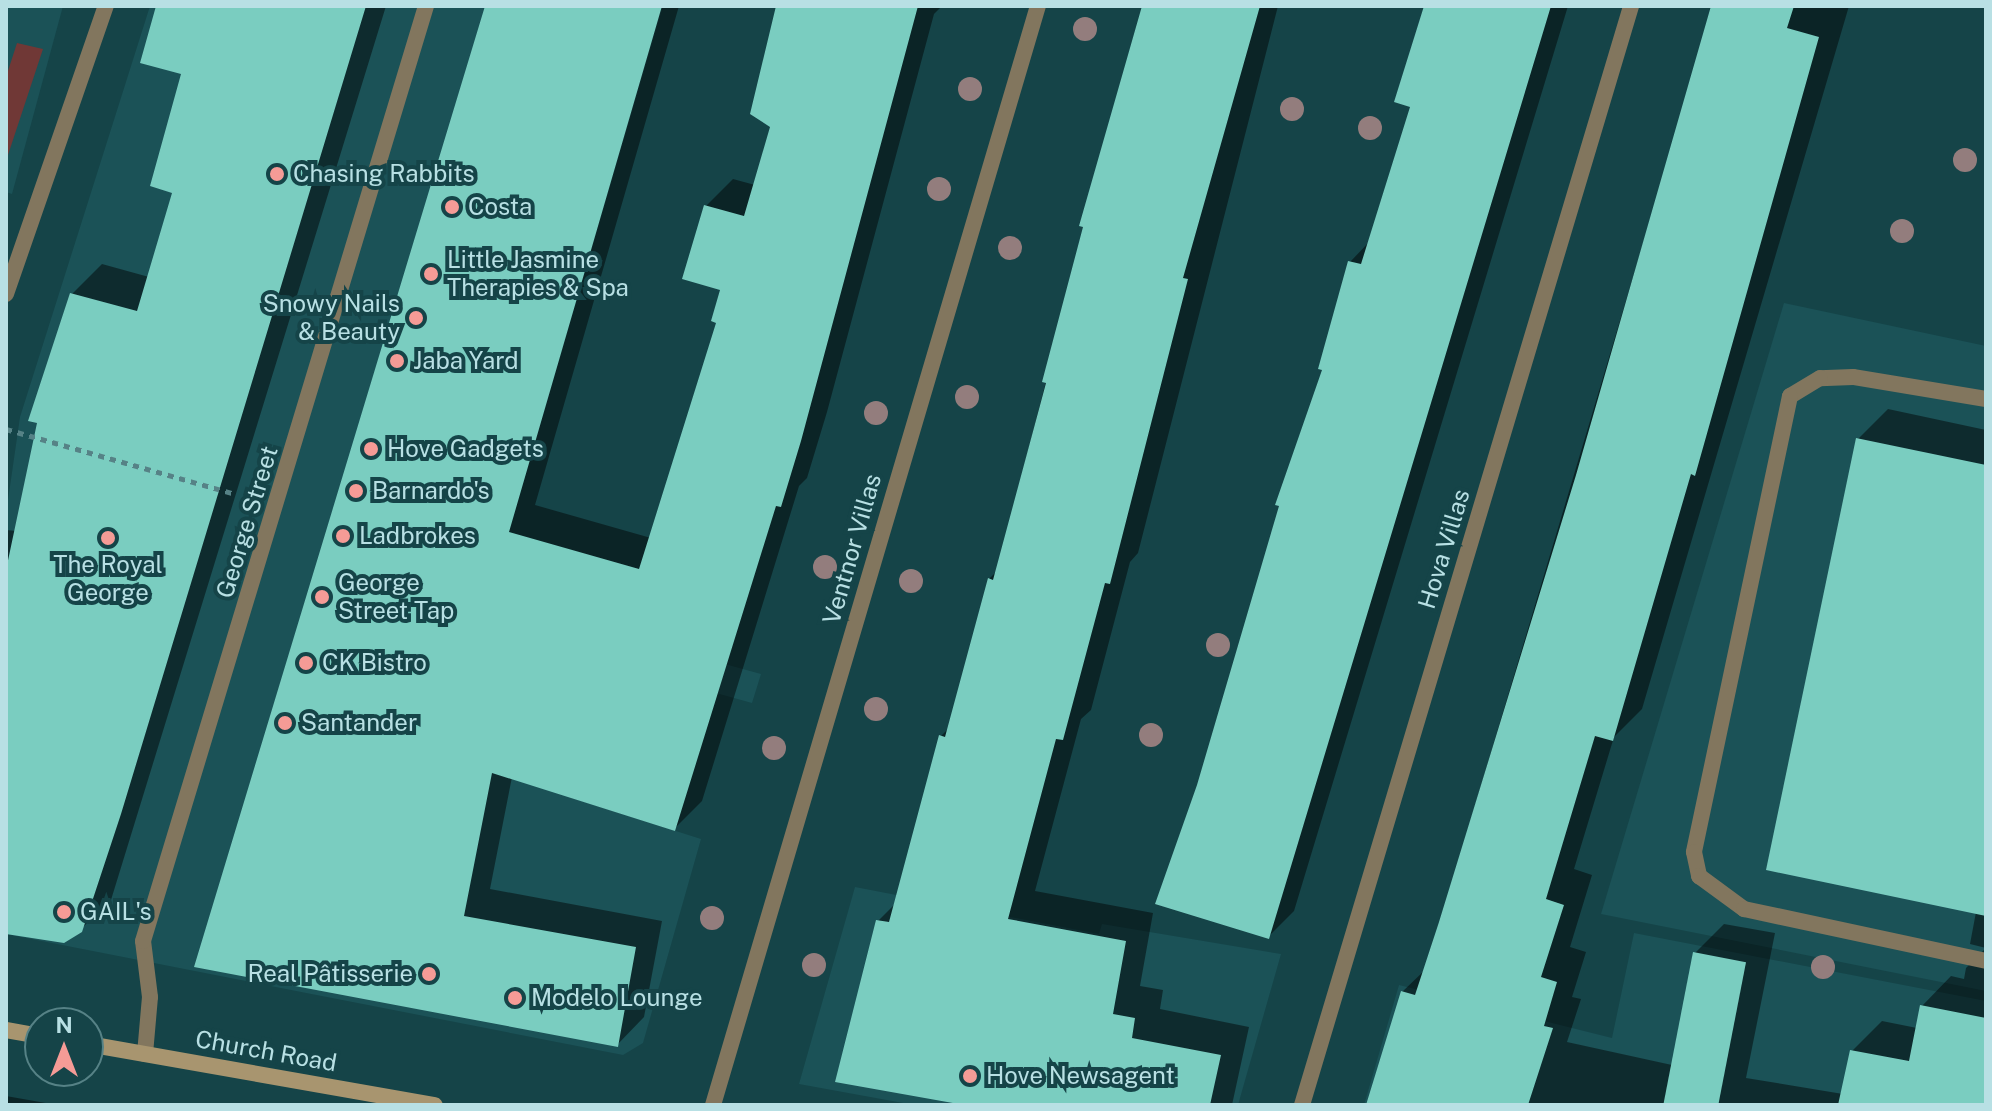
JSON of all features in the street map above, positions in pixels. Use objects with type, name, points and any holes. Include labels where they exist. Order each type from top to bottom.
[{"type":"main road","name":"Church Road","points":[[104,1047],[408,1103],[435,1105]]},
{"type":"street","points":[[6,294],[106,6]]},
{"type":"street","name":"George Street","points":[[145,1054],[150,997],[143,941],[278,506],[426,6]]},
{"type":"street","name":"Ventnor Villas","points":[[713,1105],[1038,6]]},
{"type":"street","name":"Hova Villas","points":[[1302,1105],[1631,6]]},
{"type":"street","points":[[1986,399],[1853,377],[1820,378],[1790,396],[1694,852],[1699,876],[1744,909],[1986,961]]},
{"type":"path","points":[[6,429],[278,506]]},
{"type":"shaded area","points":[[6,6],[63,6],[12,194],[6,192]]},
{"type":"shaded area","points":[[150,6],[663,6],[509,532],[557,546],[536,612],[761,674],[752,703],[716,693],[572,798],[701,839],[643,1043],[623,1055],[6,934],[6,514],[20,417]]},
{"type":"shaded area","points":[[17,43],[43,49],[6,161],[6,77]]},
{"type":"shaded area","points":[[1784,303],[1986,346],[1986,991],[1601,914]]},
{"type":"shaded area","points":[[855,887],[1099,934],[1102,924],[1281,954],[1238,1105],[914,1105],[799,1084]]},
{"type":"shaded area","points":[[1634,933],[1986,1001],[1986,1105],[1364,1105],[1399,985],[1612,1038]]},
{"type":"building","points":[[156,6],[366,6],[121,814],[82,932],[64,943],[6,934],[6,570],[37,423],[28,421],[70,293],[137,311],[172,193],[150,186],[181,74],[140,63]]},
{"type":"building","points":[[485,6],[662,6],[509,532],[639,569],[716,323],[711,321],[720,290],[682,279],[704,205],[744,216],[770,127],[750,114],[776,6],[918,6],[801,441],[781,507],[776,506],[675,831],[492,773],[464,916],[636,947],[618,1047],[194,967]]},
{"type":"building","points":[[1142,6],[1260,6],[1183,278],[1188,279],[1110,584],[1105,583],[1063,740],[1056,739],[1008,919],[1126,941],[1113,1014],[1135,1018],[1132,1038],[1221,1055],[1210,1105],[964,1105],[835,1082],[876,920],[889,922],[939,735],[945,737],[988,578],[993,580],[1046,383],[1042,382],[1083,227],[1079,226]]},
{"type":"building","points":[[1424,6],[1551,6],[1269,939],[1155,904],[1197,785],[1279,506],[1275,505],[1322,370],[1318,369],[1348,261],[1361,264],[1410,107],[1394,102]]},
{"type":"building","points":[[1711,6],[1794,6],[1787,28],[1819,37],[1695,476],[1691,474],[1613,741],[1595,736],[1546,899],[1564,905],[1541,977],[1557,982],[1544,1026],[1553,1028],[1528,1105],[1366,1105],[1401,991],[1415,995],[1439,922],[1576,475]]},
{"type":"building","points":[[1856,438],[1986,465],[1986,916],[1766,870]]},
{"type":"building","points":[[1693,952],[1746,962],[1718,1105],[1663,1105]]},
{"type":"building","points":[[1920,1005],[1986,1018],[1986,1105],[1838,1105],[1850,1050],[1909,1061]]},
{"type":"place","name":"Chasing Rabbits","points":[[277,174]]},
{"type":"place","name":"Costa","points":[[452,207]]},
{"type":"place","name":"Little Jasmine Therapies & Spa","points":[[431,274]]},
{"type":"place","name":"Snowy Nails & Beauty","points":[[416,318]]},
{"type":"place","name":"Jaba Yard","points":[[397,361]]},
{"type":"place","name":"Hove Gadgets","points":[[371,449]]},
{"type":"place","name":"Barnardo's","points":[[356,491]]},
{"type":"place","name":"Ladbrokes","points":[[343,536]]},
{"type":"place","name":"The Royal George","points":[[108,538]]},
{"type":"place","name":"George Street Tap","points":[[322,597]]},
{"type":"place","name":"CK Bistro","points":[[306,663]]},
{"type":"place","name":"Santander","points":[[285,723]]},
{"type":"place","name":"GAIL's","points":[[64,912]]},
{"type":"place","name":"Real Pâtisserie","points":[[429,974]]},
{"type":"place","name":"Modelo Lounge","points":[[515,998]]},
{"type":"place","name":"Hove Newsagent","points":[[970,1076]]}]
